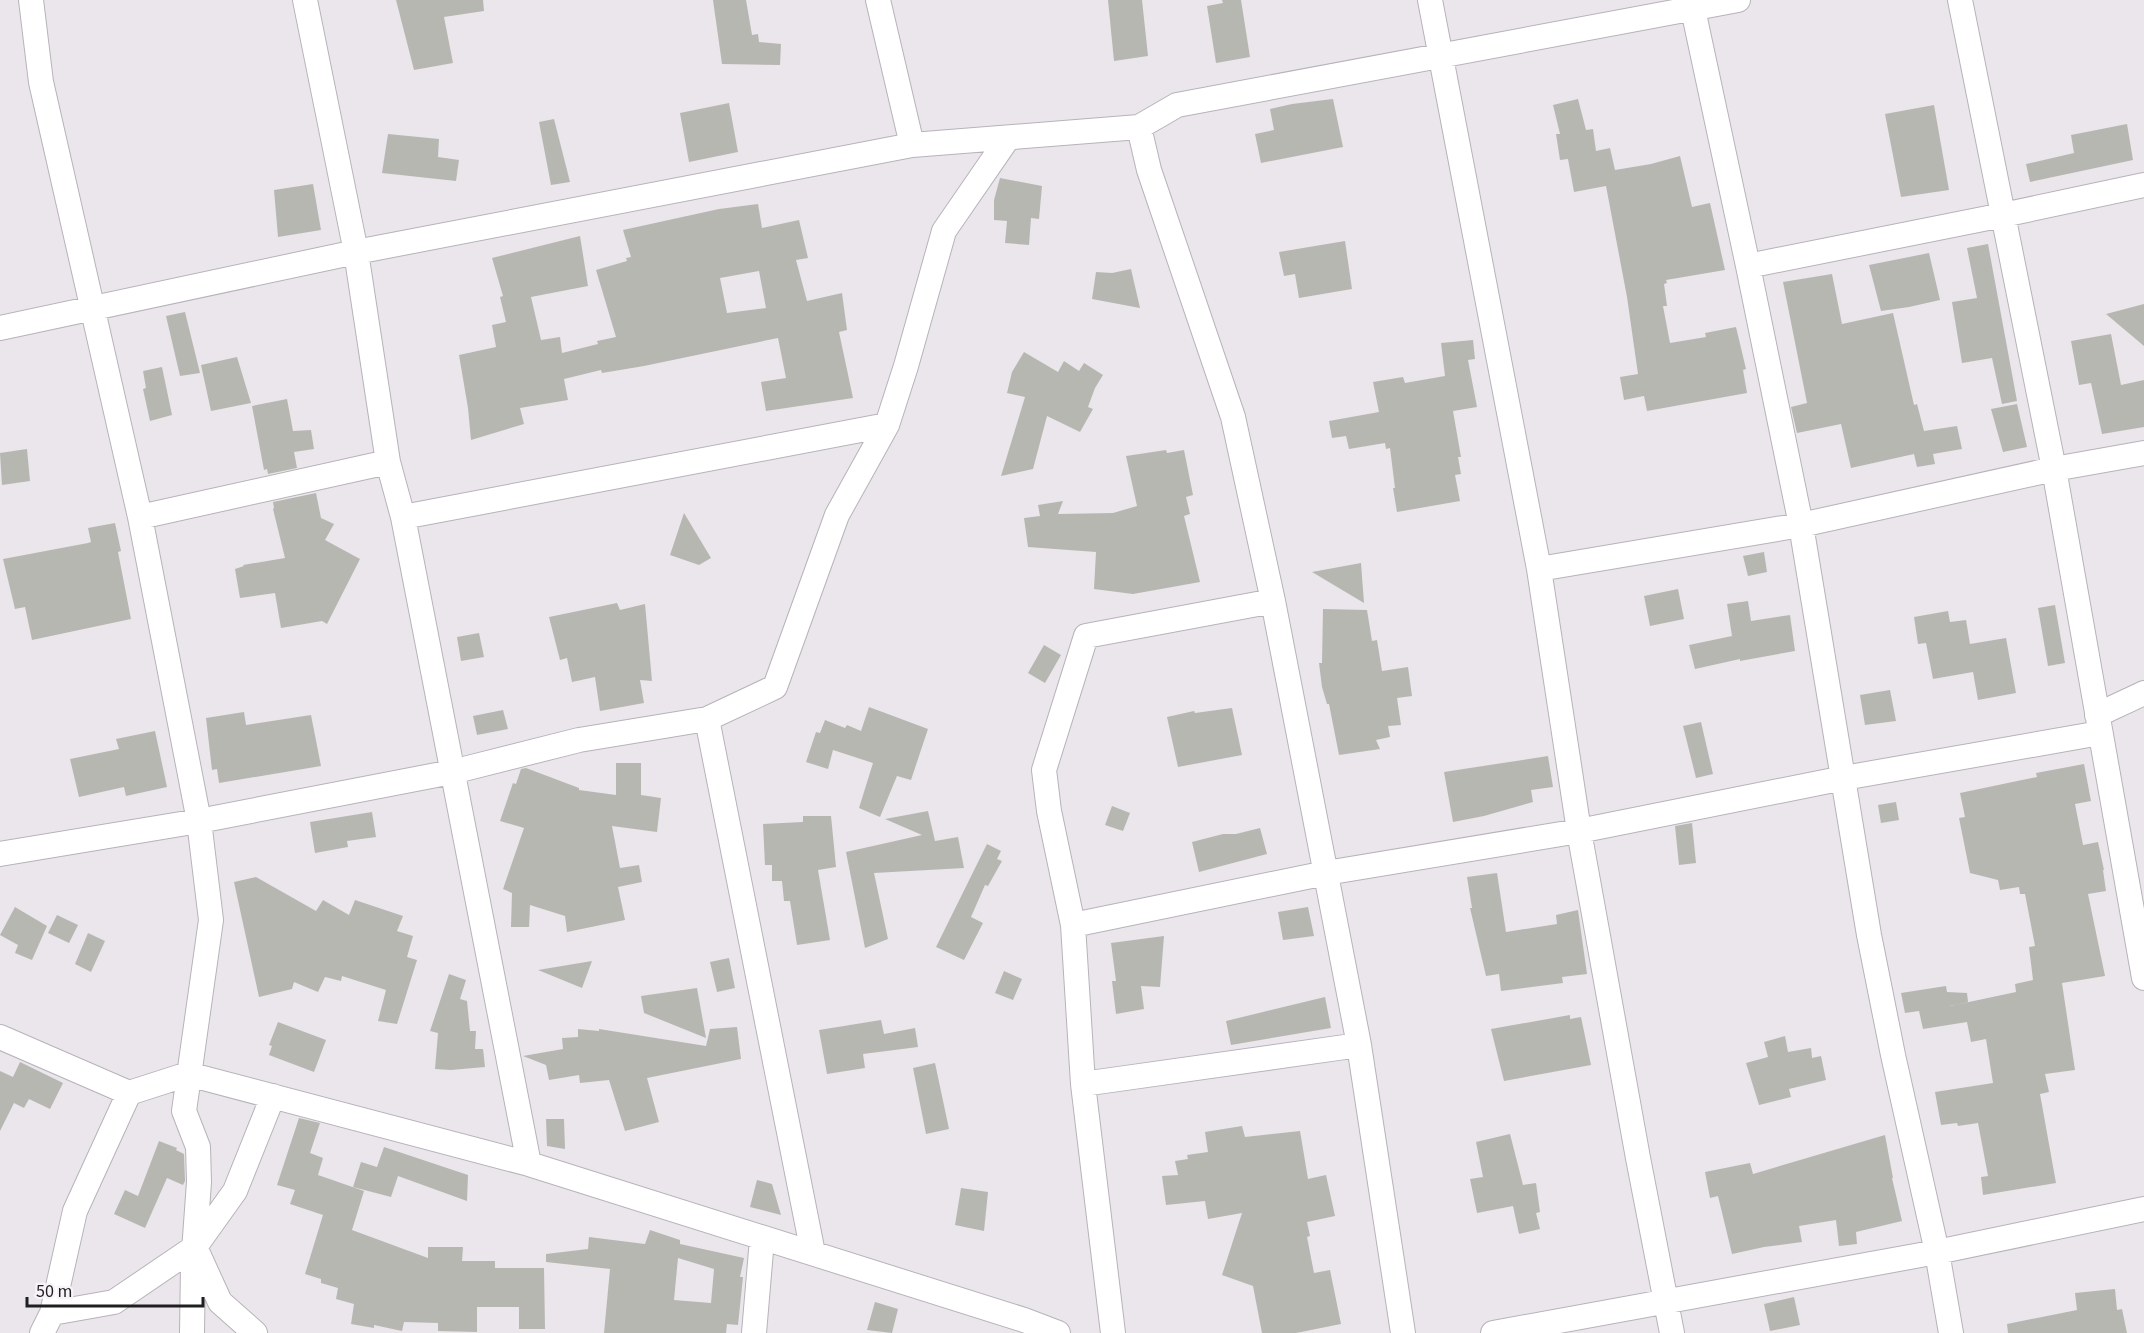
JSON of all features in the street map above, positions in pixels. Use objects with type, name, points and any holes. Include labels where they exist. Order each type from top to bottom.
[{"type":"street","points":[[31,0],[41,82],[140,517],[199,821],[210,920],[184,1111],[198,1147],[199,1182],[192,1333]]},
{"type":"street","points":[[305,0],[356,252],[388,462],[403,517],[529,1164]]},
{"type":"street","points":[[878,0],[912,145]]},
{"type":"street","points":[[1431,0],[1539,569],[1578,831],[1672,1333]]},
{"type":"street","points":[[0,328],[356,252],[912,145],[1139,127],[1177,105],[1442,55],[1692,4],[1738,0]]},
{"type":"street","points":[[1960,0],[2054,469],[2144,978]]},
{"type":"street","points":[[1692,4],[1800,525],[1869,935],[1937,1252],[1951,1333]]},
{"type":"street","points":[[1139,127],[1149,170],[1233,417],[1273,601],[1359,1045],[1402,1333]]},
{"type":"street","points":[[0,854],[199,821],[452,772],[579,740],[707,719],[775,687],[837,515],[887,425],[944,231],[1008,138]]},
{"type":"street","points":[[1748,266],[2144,185]]},
{"type":"street","points":[[403,517],[887,425]]},
{"type":"street","points":[[1539,569],[1800,525],[2054,469],[2144,453]]},
{"type":"street","points":[[140,517],[388,462]]},
{"type":"street","points":[[1113,1333],[1083,1084],[1073,925],[1048,811],[1044,770],[1086,636],[1273,601]]},
{"type":"street","points":[[1073,925],[1326,873],[1578,831],[2098,724],[2144,693]]},
{"type":"street","points":[[707,719],[813,1254]]},
{"type":"street","points":[[0,1037],[129,1093],[188,1074],[529,1164],[813,1254],[1022,1327],[1058,1333]]},
{"type":"street","points":[[1083,1084],[1359,1045]]},
{"type":"street","points":[[47,1323],[75,1211],[129,1093]]},
{"type":"street","points":[[47,1323],[114,1302],[195,1247],[235,1191],[273,1096]]},
{"type":"street","points":[[1493,1333],[1937,1252],[2144,1209]]},
{"type":"street","points":[[754,1333],[762,1239]]},
{"type":"street","points":[[195,1247],[220,1302],[255,1333]]},
{"type":"building","points":[[396,0],[483,0],[484,11],[444,17],[453,63],[414,70]]},
{"type":"building","points":[[713,0],[746,0],[752,35],[758,34],[759,42],[781,44],[780,65],[722,64]]},
{"type":"building","points":[[1108,0],[1142,0],[1148,56],[1114,61]]},
{"type":"building","points":[[1222,0],[1241,0],[1250,57],[1216,63],[1207,6],[1223,3]]},
{"type":"building","points":[[1333,99],[1343,147],[1261,163],[1255,134],[1274,130],[1270,109]]},
{"type":"building","points":[[1578,99],[1586,130],[1593,129],[1596,151],[1610,148],[1615,170],[1680,156],[1692,207],[1710,203],[1725,270],[1666,280],[1667,283],[1664,284],[1667,306],[1663,306],[1670,343],[1706,337],[1705,333],[1736,327],[1746,369],[1743,370],[1747,393],[1647,411],[1644,396],[1624,400],[1620,377],[1638,374],[1627,297],[1606,186],[1574,192],[1568,159],[1560,160],[1556,134],[1560,134],[1553,105]]},
{"type":"building","points":[[729,103],[738,152],[689,162],[680,113]]},
{"type":"building","points":[[1934,105],[1949,190],[1901,197],[1885,114]]},
{"type":"building","points":[[554,119],[570,182],[551,185],[539,122]]},
{"type":"building","points":[[2127,124],[2133,160],[2030,182],[2026,164],[2074,153],[2071,135]]},
{"type":"building","points":[[388,134],[439,139],[438,157],[459,160],[456,181],[382,173]]},
{"type":"building","points":[[1000,178],[1042,186],[1039,219],[1031,218],[1029,245],[1005,243],[1007,221],[994,220],[994,200]]},
{"type":"building","points":[[313,184],[321,230],[278,237],[274,190]]},
{"type":"building","points":[[758,204],[762,228],[799,220],[808,258],[796,260],[807,301],[842,293],[847,330],[839,332],[853,398],[766,411],[761,382],[786,378],[778,338],[644,366],[602,373],[601,370],[564,379],[568,400],[520,408],[524,424],[471,440],[459,355],[496,347],[492,325],[506,322],[500,297],[503,296],[492,258],[580,236],[588,286],[531,297],[541,340],[560,337],[562,353],[616,337],[596,270],[627,261],[626,258],[631,257],[623,230],[719,209]],"holes":[[[759,271],[766,308],[727,313],[720,278]]]},
{"type":"building","points":[[1345,241],[1352,289],[1299,298],[1295,274],[1284,276],[1279,252]]},
{"type":"building","points":[[1988,244],[2017,401],[2002,404],[1992,358],[1962,363],[1952,302],[1977,298],[1967,248]]},
{"type":"building","points":[[1929,253],[1940,300],[1881,311],[1869,265]]},
{"type":"building","points":[[1131,269],[1140,308],[1092,299],[1096,272],[1112,273]]},
{"type":"building","points":[[1832,274],[1842,324],[1893,313],[1914,405],[1917,404],[1924,431],[1957,426],[1962,449],[1933,454],[1935,464],[1917,467],[1914,454],[1851,468],[1841,424],[1797,433],[1791,407],[1807,403],[1783,282]]},
{"type":"building","points":[[2144,304],[2144,346],[2106,314]]},
{"type":"building","points":[[185,312],[200,373],[180,376],[166,316]]},
{"type":"building","points":[[2111,334],[2121,385],[2144,380],[2144,427],[2102,434],[2091,383],[2079,385],[2071,341]]},
{"type":"building","points":[[1473,340],[1475,359],[1468,360],[1477,407],[1453,411],[1461,457],[1458,457],[1461,474],[1455,475],[1460,501],[1397,512],[1390,448],[1386,449],[1385,443],[1349,449],[1346,436],[1332,438],[1329,421],[1379,412],[1373,382],[1403,377],[1405,383],[1445,376],[1441,343]]},
{"type":"building","points":[[1024,352],[1058,372],[1064,361],[1079,371],[1084,363],[1103,375],[1088,407],[1093,409],[1080,432],[1047,416],[1033,469],[1001,476],[1025,397],[1007,393],[1012,372]]},
{"type":"building","points":[[237,357],[251,403],[211,411],[201,365]]},
{"type":"building","points":[[162,367],[172,415],[150,421],[143,389],[146,388],[143,371]]},
{"type":"building","points":[[287,399],[293,431],[311,430],[314,449],[294,452],[297,468],[268,474],[267,469],[264,470],[252,406]]},
{"type":"building","points":[[2017,404],[2027,447],[2003,452],[1991,409]]},
{"type":"building","points":[[27,449],[30,481],[2,485],[0,453]]},
{"type":"building","points":[[1166,450],[1167,453],[1184,450],[1193,495],[1186,497],[1190,514],[1184,516],[1200,582],[1133,594],[1094,589],[1096,552],[1028,547],[1024,518],[1040,516],[1038,505],[1063,501],[1058,514],[1113,513],[1137,506],[1126,456]]},
{"type":"building","points":[[316,493],[321,518],[334,524],[325,540],[360,559],[327,624],[322,621],[281,628],[275,593],[240,598],[235,569],[243,565],[285,558],[273,502]]},
{"type":"building","points":[[684,513],[711,558],[699,565],[670,555]]},
{"type":"building","points":[[115,523],[121,551],[118,552],[131,619],[32,640],[25,607],[15,609],[3,559],[88,543],[91,542],[88,528]]},
{"type":"building","points":[[1764,552],[1767,572],[1748,576],[1743,556]]},
{"type":"building","points":[[1361,563],[1364,603],[1312,572]]},
{"type":"building","points":[[1678,589],[1684,619],[1650,626],[1644,596]]},
{"type":"building","points":[[1748,601],[1751,621],[1790,615],[1795,651],[1740,661],[1740,659],[1695,669],[1689,645],[1732,636],[1727,604]]},
{"type":"building","points":[[617,603],[620,610],[645,604],[652,681],[640,680],[644,703],[600,711],[595,677],[572,682],[567,658],[560,660],[549,617]]},
{"type":"building","points":[[2055,605],[2065,663],[2048,666],[2038,608]]},
{"type":"building","points":[[1323,609],[1367,610],[1372,641],[1377,640],[1382,671],[1408,667],[1412,696],[1397,698],[1401,725],[1388,726],[1390,737],[1376,740],[1380,749],[1339,755],[1329,704],[1327,704],[1322,687],[1319,663],[1322,663]]},
{"type":"building","points":[[1948,611],[1950,622],[1966,620],[1970,644],[2006,638],[2016,693],[1978,700],[1973,672],[1933,679],[1926,643],[1918,644],[1914,617]]},
{"type":"building","points":[[479,633],[484,657],[461,661],[457,637]]},
{"type":"building","points":[[1044,645],[1061,655],[1045,683],[1028,673]]},
{"type":"building","points":[[1890,690],[1896,721],[1865,725],[1860,695]]},
{"type":"building","points":[[869,707],[928,729],[911,780],[897,776],[880,817],[859,808],[873,763],[833,750],[828,769],[806,762],[816,732],[820,733],[825,720],[845,728],[847,725],[861,731]]},
{"type":"building","points":[[1232,708],[1242,755],[1178,767],[1167,717],[1194,711],[1195,713]]},
{"type":"building","points":[[503,710],[508,729],[477,735],[473,716]]},
{"type":"building","points":[[244,712],[246,725],[311,715],[321,766],[219,783],[217,769],[212,770],[206,718]]},
{"type":"building","points":[[1701,722],[1713,774],[1696,778],[1683,726]]},
{"type":"building","points":[[155,731],[167,787],[126,796],[124,787],[79,797],[70,759],[119,749],[116,739]]},
{"type":"building","points":[[1548,756],[1553,787],[1531,790],[1533,802],[1453,822],[1444,772]]},
{"type":"building","points":[[616,763],[641,763],[641,795],[661,798],[657,832],[612,826],[620,868],[639,865],[642,882],[618,887],[625,920],[567,932],[565,916],[530,905],[529,927],[511,927],[512,893],[503,889],[524,828],[500,821],[513,783],[516,784],[521,769],[526,768],[579,788],[579,790],[616,795]]},
{"type":"building","points":[[2084,764],[2091,801],[2075,804],[2083,845],[2098,842],[2104,870],[2106,891],[2088,894],[2105,976],[2062,983],[2075,1070],[2045,1074],[2049,1092],[2040,1094],[2056,1183],[1983,1195],[1981,1177],[1988,1176],[1978,1123],[1958,1126],[1957,1123],[1941,1125],[1935,1092],[1993,1083],[1986,1039],[1971,1042],[1967,1022],[1923,1029],[1919,1011],[1905,1013],[1901,993],[1946,986],[1947,992],[1967,993],[1968,1002],[1950,1006],[2016,992],[2015,984],[2033,980],[2029,947],[2035,946],[2025,894],[2020,894],[2019,887],[2000,890],[1998,880],[1970,873],[1959,818],[1965,817],[1960,793],[2037,777],[2036,773]]},
{"type":"building","points":[[1896,802],[1899,820],[1881,823],[1878,805]]},
{"type":"building","points":[[1112,806],[1130,813],[1123,831],[1105,825]]},
{"type":"building","points":[[928,811],[935,841],[958,837],[964,868],[874,873],[888,939],[865,948],[846,852],[922,835],[885,819]]},
{"type":"building","points":[[372,812],[376,837],[347,841],[348,847],[315,853],[310,822]]},
{"type":"building","points":[[803,816],[831,816],[836,867],[818,870],[830,940],[797,945],[790,901],[784,901],[782,881],[772,881],[772,865],[765,865],[763,824],[803,822]]},
{"type":"building","points":[[1692,823],[1696,863],[1679,865],[1675,826]]},
{"type":"building","points":[[1260,828],[1267,854],[1199,872],[1192,842]]},
{"type":"building","points":[[987,844],[1001,851],[997,859],[1002,861],[988,886],[985,885],[971,917],[983,923],[964,960],[936,947]]},
{"type":"building","points":[[1497,873],[1506,932],[1557,924],[1556,915],[1578,910],[1587,974],[1562,977],[1563,983],[1501,991],[1499,974],[1486,976],[1470,908],[1472,908],[1467,877]]},
{"type":"building","points":[[256,877],[316,911],[323,900],[349,915],[355,900],[403,916],[397,931],[413,936],[407,957],[417,960],[397,1024],[378,1021],[386,990],[342,976],[341,981],[325,977],[318,992],[294,982],[292,989],[259,997],[234,882]]},
{"type":"building","points":[[15,907],[47,926],[32,960],[15,953],[18,945],[0,935]]},
{"type":"building","points":[[1308,907],[1314,936],[1283,940],[1278,912]]},
{"type":"building","points":[[57,915],[78,925],[69,943],[48,933]]},
{"type":"building","points":[[88,933],[105,941],[91,972],[75,964]]},
{"type":"building","points":[[1164,936],[1160,987],[1141,986],[1144,1009],[1116,1014],[1112,981],[1116,981],[1111,943]]},
{"type":"building","points":[[729,958],[735,988],[717,992],[710,962]]},
{"type":"building","points":[[592,961],[582,988],[538,970]]},
{"type":"building","points":[[1004,971],[1022,979],[1013,1000],[995,993]]},
{"type":"building","points":[[449,974],[466,980],[460,999],[467,1001],[470,1031],[476,1031],[475,1049],[483,1049],[485,1067],[435,1069],[438,1033],[430,1031]]},
{"type":"building","points":[[697,988],[706,1038],[644,1013],[641,996]]},
{"type":"building","points":[[1325,997],[1331,1028],[1231,1045],[1226,1021]]},
{"type":"building","points":[[1570,1015],[1570,1019],[1581,1017],[1591,1065],[1504,1081],[1491,1029]]},
{"type":"building","points":[[881,1020],[884,1034],[915,1028],[918,1047],[863,1054],[865,1068],[827,1074],[819,1030]]},
{"type":"building","points":[[278,1022],[326,1040],[314,1072],[269,1055],[272,1046],[269,1045]]},
{"type":"building","points":[[737,1027],[741,1059],[647,1078],[659,1122],[625,1131],[609,1080],[580,1083],[579,1075],[549,1080],[546,1065],[523,1056],[563,1049],[562,1038],[578,1037],[578,1029],[599,1031],[599,1029],[706,1046],[710,1029]]},
{"type":"building","points":[[1785,1036],[1788,1052],[1811,1048],[1812,1058],[1821,1056],[1826,1080],[1789,1089],[1791,1097],[1759,1105],[1746,1063],[1768,1057],[1764,1042]]},
{"type":"building","points":[[20,1062],[63,1083],[50,1109],[29,1099],[24,1108],[14,1103],[0,1131],[0,1071],[13,1077]]},
{"type":"building","points":[[935,1063],[949,1129],[926,1134],[913,1068]]},
{"type":"building","points":[[299,1118],[320,1123],[310,1153],[323,1158],[318,1175],[364,1191],[352,1230],[428,1258],[428,1247],[463,1247],[462,1261],[495,1261],[495,1268],[544,1268],[545,1329],[519,1329],[519,1307],[477,1307],[477,1332],[438,1331],[438,1323],[404,1322],[402,1331],[374,1325],[374,1328],[351,1324],[354,1304],[336,1299],[338,1288],[321,1283],[321,1279],[305,1274],[323,1215],[290,1204],[295,1190],[277,1185]]},
{"type":"building","points":[[546,1119],[564,1119],[565,1149],[547,1146]]},
{"type":"building","points":[[1242,1126],[1245,1137],[1300,1131],[1308,1179],[1326,1175],[1335,1216],[1307,1222],[1310,1236],[1307,1237],[1314,1273],[1330,1270],[1341,1324],[1296,1333],[1262,1333],[1253,1286],[1222,1275],[1242,1213],[1208,1219],[1205,1201],[1166,1205],[1162,1176],[1178,1175],[1175,1161],[1188,1159],[1187,1155],[1208,1152],[1205,1132]]},
{"type":"building","points":[[1510,1134],[1523,1185],[1536,1183],[1540,1212],[1536,1213],[1540,1229],[1519,1234],[1513,1206],[1477,1213],[1470,1179],[1483,1177],[1476,1142]]},
{"type":"building","points":[[1885,1135],[1902,1221],[1856,1232],[1857,1244],[1839,1246],[1836,1220],[1799,1226],[1802,1242],[1732,1254],[1718,1196],[1710,1198],[1705,1172],[1750,1163],[1753,1174]]},
{"type":"building","points":[[159,1141],[177,1148],[176,1150],[184,1154],[185,1181],[183,1185],[167,1178],[145,1228],[114,1214],[125,1190],[138,1196]]},
{"type":"building","points":[[384,1147],[468,1175],[467,1201],[398,1176],[391,1197],[353,1187],[361,1162],[377,1167]]},
{"type":"building","points":[[757,1180],[772,1184],[781,1215],[750,1207]]},
{"type":"building","points":[[961,1188],[988,1192],[984,1231],[955,1225]]},
{"type":"building","points":[[650,1230],[680,1240],[680,1244],[744,1258],[740,1277],[743,1277],[738,1325],[727,1324],[726,1333],[604,1333],[610,1269],[546,1262],[546,1254],[588,1249],[589,1237],[645,1244]],"holes":[[[678,1258],[714,1269],[711,1303],[674,1300]]]},
{"type":"building","points":[[2115,1289],[2117,1310],[2122,1309],[2127,1333],[2008,1333],[2007,1324],[2077,1310],[2075,1293]]},
{"type":"building","points":[[1794,1297],[1800,1325],[1770,1331],[1764,1304]]},
{"type":"building","points":[[875,1302],[898,1309],[892,1333],[867,1330]]}]
